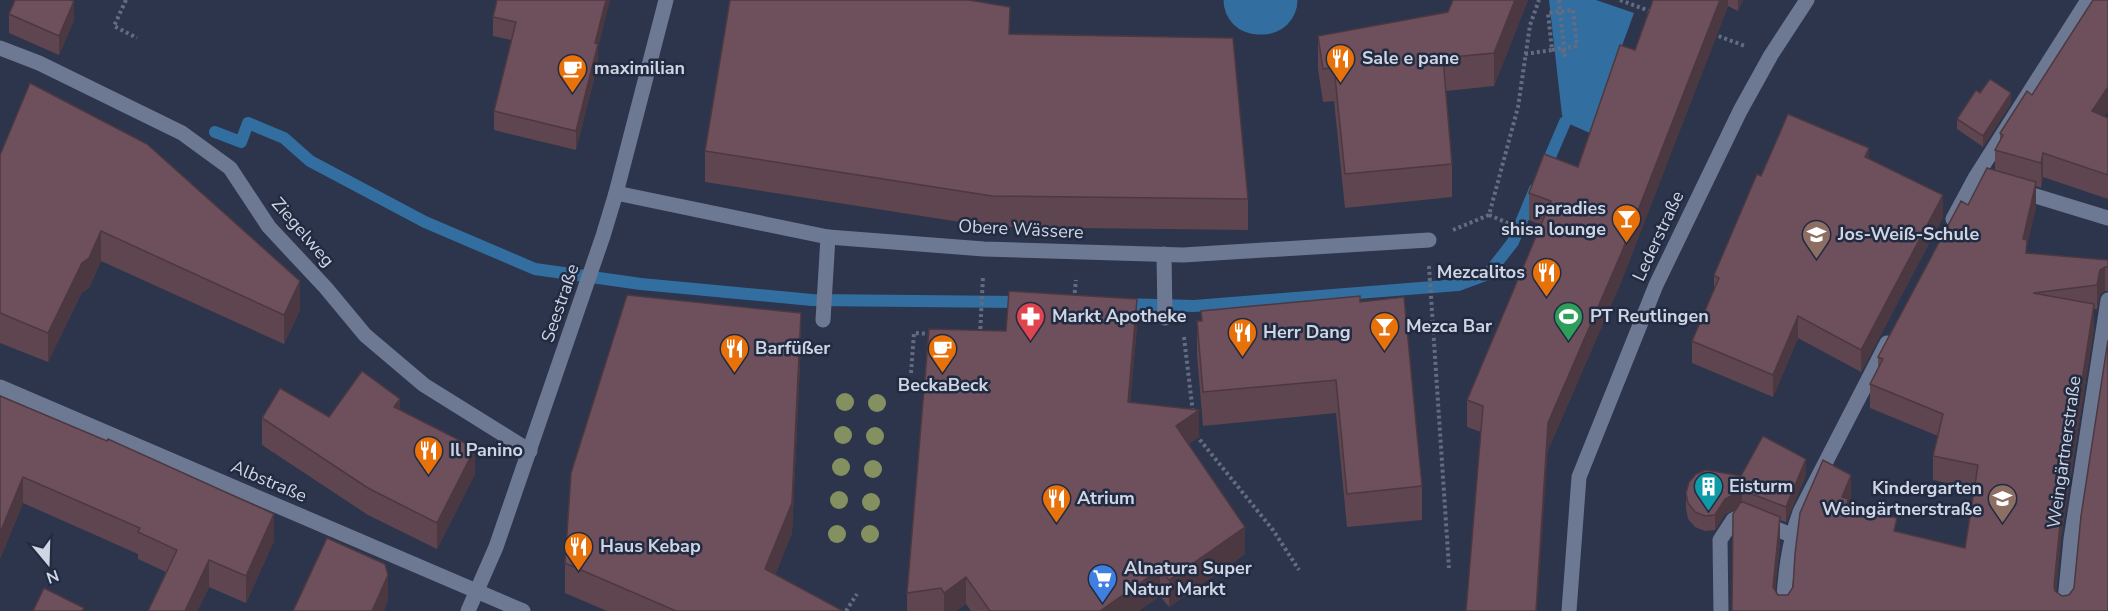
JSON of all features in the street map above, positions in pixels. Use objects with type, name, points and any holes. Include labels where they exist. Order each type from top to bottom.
[{"type":"street","name":"Seestraße","points":[[468,611],[496,547],[603,236],[666,0]]},
{"type":"street","name":"Lederstraße","points":[[1569,611],[1579,477],[1656,285],[1740,111],[1807,0]]},
{"type":"street","points":[[1948,230],[1986,181],[2088,0]]},
{"type":"street","name":"Ziegelweg","points":[[0,48],[39,63],[182,133],[230,168],[269,227],[326,288],[365,335],[424,385],[530,451]]},
{"type":"street","points":[[1986,181],[2108,218]]},
{"type":"street","name":"Obere Wässere","points":[[616,193],[828,237],[984,249],[1183,255],[1429,240]]},
{"type":"street","points":[[823,320],[828,237]]},
{"type":"street","points":[[1164,254],[1165,318]]},
{"type":"street","name":"Weingärtnerstraße","points":[[2064,611],[2071,539],[2108,300]]},
{"type":"street","points":[[1783,611],[1791,536],[1811,487],[1892,334]]},
{"type":"street","name":"Albstraße","points":[[0,387],[523,611]]},
{"type":"street","points":[[1721,611],[1720,540],[1733,520],[1743,515],[1791,536]]},
{"type":"path","points":[[126,0],[114,26],[137,38]]},
{"type":"path","points":[[1525,54],[1562,48],[1565,57],[1559,0]]},
{"type":"path","points":[[1620,0],[1653,12]]},
{"type":"path","points":[[1489,215],[1518,107],[1530,26],[1539,1]]},
{"type":"path","points":[[1552,50],[1548,13],[1573,10],[1578,46],[1564,48]]},
{"type":"path","points":[[1707,32],[1772,55]]},
{"type":"path","points":[[1449,568],[1430,296],[1429,240],[1489,215],[1551,241]]},
{"type":"path","points":[[1074,309],[1075,292]]},
{"type":"path","points":[[969,336],[980,337],[982,293]]},
{"type":"path","points":[[911,372],[914,333],[936,334]]},
{"type":"path","points":[[1184,333],[1194,422]]},
{"type":"path","points":[[1195,433],[1273,531],[1299,570]]},
{"type":"path","points":[[846,611],[857,594]]},
{"type":"water","points":[[1549,0],[1596,0],[1634,13],[1590,133],[1565,122],[1562,115]]},
{"type":"building","points":[[15,0],[74,1],[59,36],[9,14]]},
{"type":"building","points":[[497,0],[606,0],[595,43],[598,44],[576,131],[494,111],[516,22],[493,17]]},
{"type":"building","points":[[730,0],[969,0],[1010,7],[1009,34],[1233,38],[1248,199],[992,196],[705,151]]},
{"type":"building","points":[[1453,0],[1515,0],[1494,53],[1443,58],[1452,164],[1345,174],[1334,67],[1323,69],[1318,36],[1448,12]]},
{"type":"building","points":[[1653,0],[1720,0],[1621,254],[1548,423],[1536,611],[1466,611],[1483,406],[1467,400],[1551,201],[1529,193],[1544,154],[1578,167],[1620,45],[1635,50]]},
{"type":"building","points":[[2093,0],[2108,0],[2108,87],[2092,111],[2108,118],[2108,175],[2043,153],[2041,163],[1995,150],[2003,135],[2000,133],[2027,91],[2032,95]]},
{"type":"building","points":[[1990,79],[2011,93],[1983,136],[1957,119],[1976,90],[1980,93]]},
{"type":"building","points":[[30,83],[147,144],[300,281],[284,315],[101,231],[89,258],[82,263],[48,333],[0,313],[0,155]]},
{"type":"building","points":[[1788,114],[1869,148],[1865,157],[1943,195],[1861,350],[1798,316],[1773,375],[1692,341],[1719,278],[1714,275],[1757,174],[1761,176]]},
{"type":"building","points":[[1987,168],[2036,182],[2023,239],[2027,240],[2026,253],[2108,260],[2108,267],[2100,270],[2097,285],[2033,293],[2094,304],[2061,514],[2054,586],[2055,591],[2062,596],[2069,595],[2074,588],[2081,516],[2108,340],[2108,611],[1732,611],[1733,514],[1743,502],[1780,517],[1773,587],[1778,595],[1788,595],[1793,587],[1800,513],[1823,460],[1851,475],[1842,497],[1848,499],[1847,506],[1897,518],[1894,531],[1965,548],[1978,465],[1933,456],[1943,414],[1870,384],[1883,359],[1878,357],[1961,201],[1968,205]]},
{"type":"building","points":[[1009,291],[1137,299],[1128,402],[1199,410],[1176,426],[1245,527],[1169,580],[1160,569],[1100,611],[990,611],[966,577],[944,593],[941,588],[907,593],[929,329],[1006,331]]},
{"type":"building","points":[[627,295],[801,313],[792,503],[765,569],[843,611],[676,611],[565,563],[571,473]]},
{"type":"building","points":[[1360,296],[1360,302],[1404,297],[1422,486],[1347,494],[1336,380],[1203,392],[1197,321],[1202,321],[1201,311]]},
{"type":"building","points":[[362,371],[400,399],[394,407],[475,448],[437,523],[368,488],[262,418],[280,388],[329,417]]},
{"type":"building","points":[[0,396],[107,441],[108,439],[274,514],[246,576],[209,560],[185,611],[148,611],[177,550],[138,532],[140,528],[23,477],[0,533]]},
{"type":"building","points":[[1763,436],[1806,459],[1786,507],[1742,490],[1725,499],[1715,515],[1705,516],[1695,512],[1688,503],[1686,493],[1689,482],[1696,474],[1706,470],[1741,476]]},
{"type":"building","points":[[327,538],[385,564],[388,575],[372,611],[293,611]]},
{"type":"building","points":[[44,588],[84,608],[82,611],[33,611]]},
{"type":"waterway","points":[[1258,0],[1263,0]]},
{"type":"waterway","points":[[1544,171],[1565,122]]},
{"type":"waterway","points":[[215,132],[241,142],[248,123],[284,138],[310,161],[425,222],[535,269],[641,284],[812,300],[1025,302]]},
{"type":"waterway","points":[[1120,304],[1194,306],[1458,285],[1488,274],[1513,242],[1535,189]]},
{"type":"place","name":"Sale e pane","points":[[1341,84]]},
{"type":"place","name":"maximilian","points":[[573,94]]},
{"type":"place","name":"paradies shisa lounge","points":[[1627,244]]},
{"type":"place","name":"Jos-Weiß-Schule","points":[[1817,260]]},
{"type":"place","name":"Mezcalitos","points":[[1546,298]]},
{"type":"place","name":"Markt Apotheke","points":[[1031,342]]},
{"type":"place","name":"PT Reutlingen","points":[[1569,342]]},
{"type":"place","name":"Mezca Bar","points":[[1385,352]]},
{"type":"place","name":"Herr Dang","points":[[1242,358]]},
{"type":"place","name":"Barfüßer","points":[[734,374]]},
{"type":"place","name":"BeckaBeck","points":[[943,374]]},
{"type":"place","name":"Il Panino","points":[[429,476]]},
{"type":"place","name":"Eisturm","points":[[1708,512]]},
{"type":"place","name":"Atrium","points":[[1056,524]]},
{"type":"place","name":"Kindergarten Weingärtnerstraße","points":[[2003,524]]},
{"type":"place","name":"Haus Kebap","points":[[579,572]]},
{"type":"place","name":"Alnatura Super Natur Markt","points":[[1103,604]]}]
